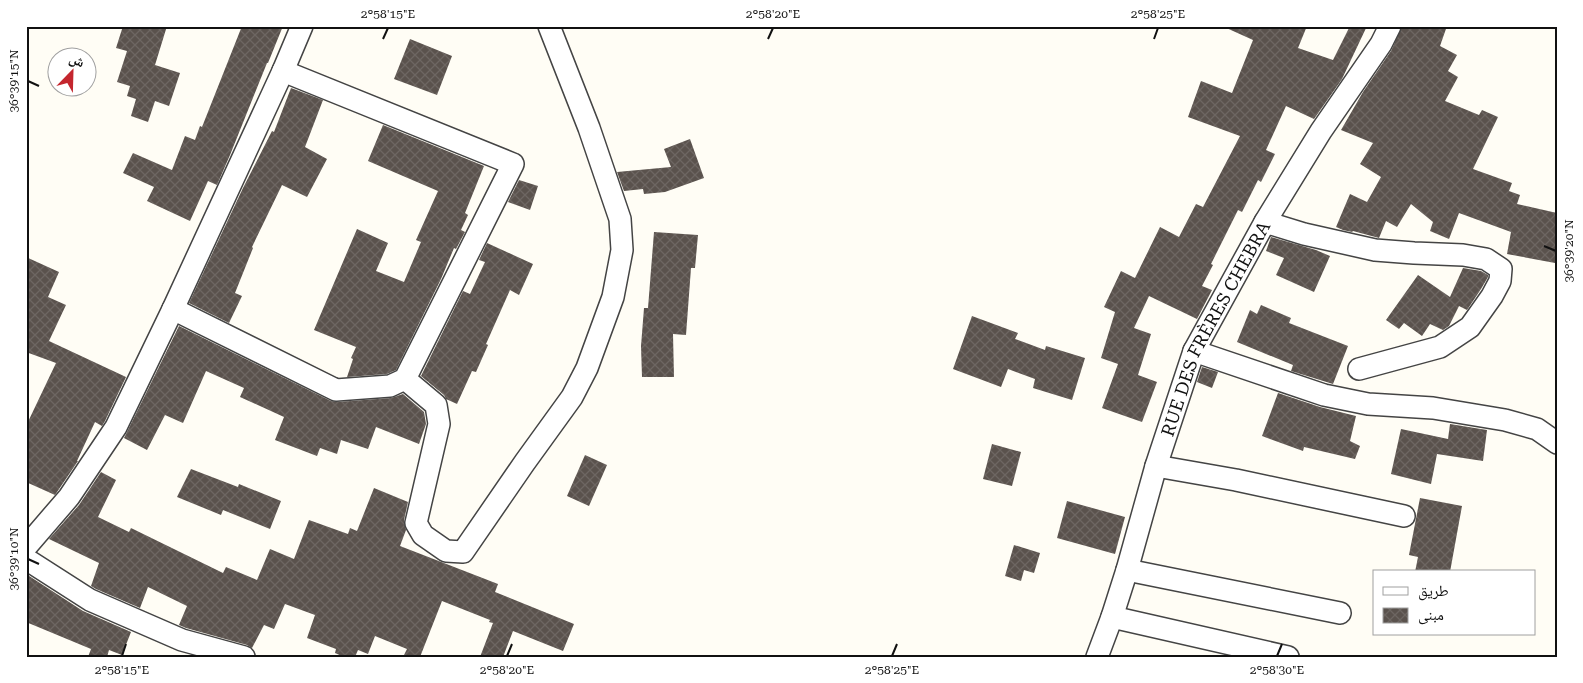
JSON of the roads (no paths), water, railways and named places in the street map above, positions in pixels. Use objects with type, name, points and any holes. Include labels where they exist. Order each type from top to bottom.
[{"type":"street","points":[[26,547],[69,497],[116,426],[173,309],[302,26]]},
{"type":"street","points":[[405,379],[436,405],[439,424],[416,523],[423,534],[446,551],[463,552],[572,397],[587,368],[613,297],[622,250],[620,219],[589,128],[549,26]]},
{"type":"street","name":"RUE DES FRÈRES CHEBRA","points":[[1097,657],[1127,570],[1156,466],[1194,351],[1265,222],[1321,131],[1381,44],[1390,26]]},
{"type":"street","points":[[173,309],[336,390],[390,386],[405,379],[513,164],[283,71]]},
{"type":"street","points":[[1265,222],[1304,234],[1375,250],[1463,255],[1486,259],[1501,269],[1500,281],[1492,296],[1470,327],[1440,347],[1359,369]]},
{"type":"street","points":[[1194,351],[1324,395],[1368,404],[1433,408],[1505,420],[1537,429],[1557,443]]},
{"type":"street","points":[[1156,466],[1236,480],[1404,516]]},
{"type":"street","points":[[26,559],[90,600],[182,640],[244,657]]},
{"type":"street","points":[[1127,570],[1340,614]]},
{"type":"street","points":[[1112,617],[1288,657]]}]
